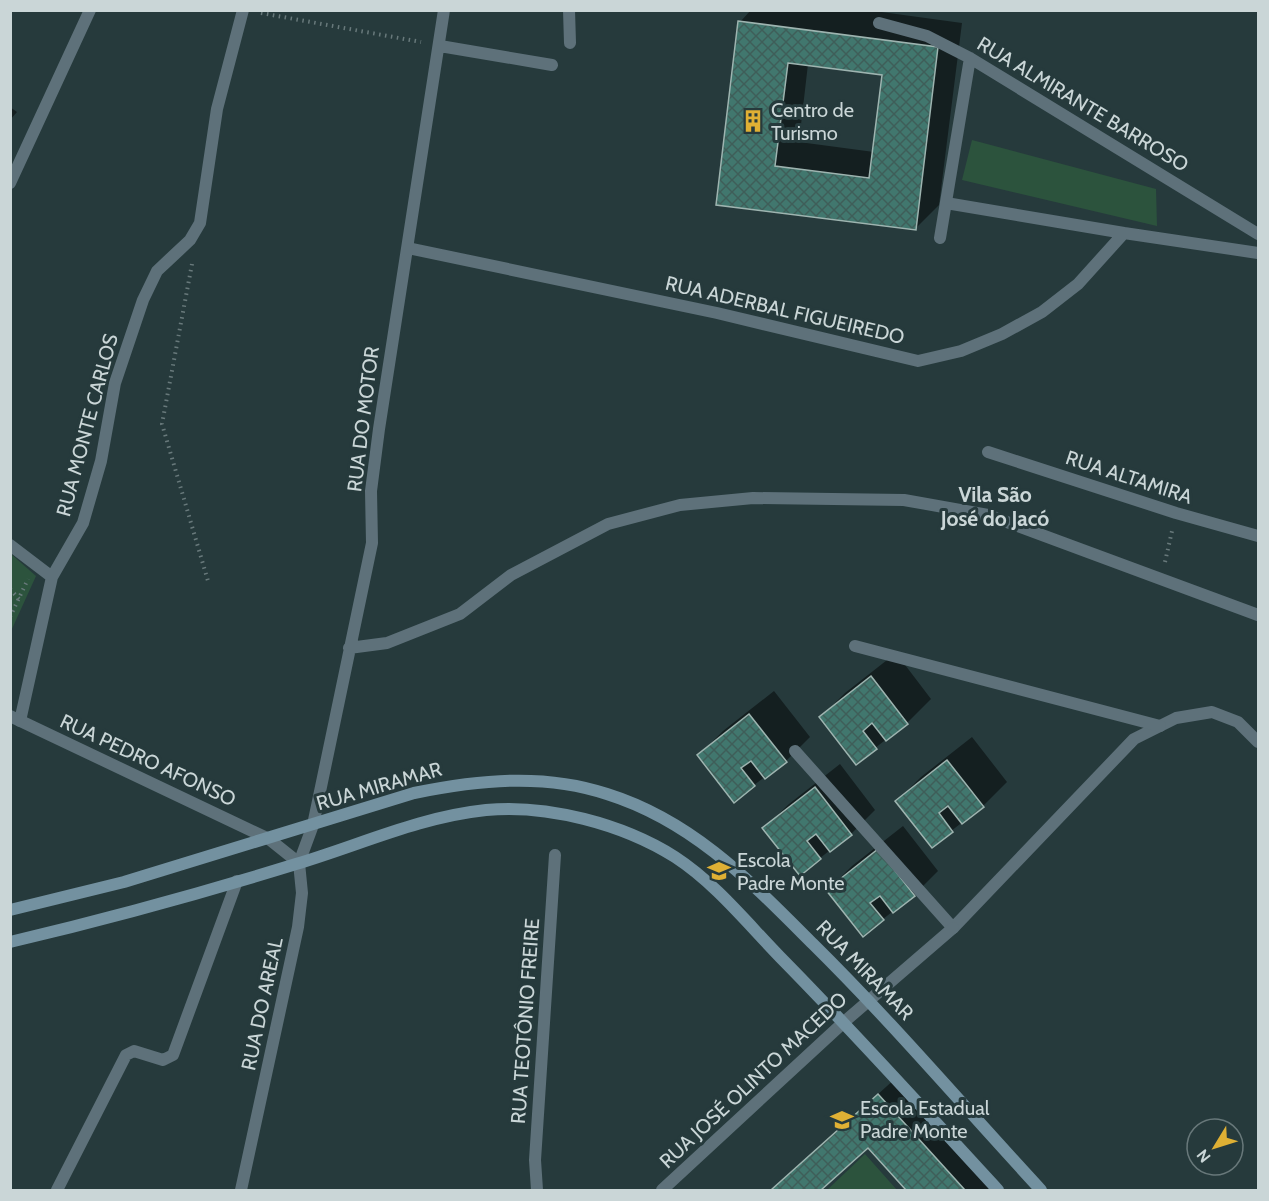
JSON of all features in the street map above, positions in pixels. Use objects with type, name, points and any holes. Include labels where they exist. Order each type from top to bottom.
[{"type":"main road","name":"RUA MIRAMAR","points":[[10,910],[124,882],[414,793],[458,784],[514,780],[557,783],[606,793],[652,811],[695,836],[737,868],[869,1000],[1041,1191]]},
{"type":"main road","points":[[10,942],[126,914],[299,863],[385,832],[437,818],[488,810],[535,811],[580,819],[627,834],[675,857],[718,893],[844,1022],[998,1191]]},
{"type":"street","points":[[10,183],[90,10]]},
{"type":"street","name":"RUA MONTE CARLOS","points":[[16,718],[52,577],[83,523],[101,461],[115,383],[151,279],[190,240],[200,223],[217,109],[243,10]]},
{"type":"street","name":"RUA DO MOTOR","points":[[299,863],[313,825],[372,543],[371,491],[444,10]]},
{"type":"street","points":[[569,10],[570,43]]},
{"type":"street","name":"RUA ALMIRANTE BARROSO","points":[[879,23],[927,36],[970,58],[1258,234]]},
{"type":"street","points":[[440,46],[552,65]]},
{"type":"street","points":[[940,238],[970,58]]},
{"type":"street","points":[[946,203],[1258,253]]},
{"type":"street","name":"RUA ADERBAL FIGUEIREDO","points":[[408,248],[717,313],[918,361],[961,351],[1002,334],[1042,312],[1078,284],[1124,232]]},
{"type":"street","name":"RUA ALTAMIRA","points":[[988,452],[1176,513],[1258,536]]},
{"type":"street","points":[[349,648],[387,644],[460,614],[511,575],[608,524],[680,505],[743,499],[904,500],[988,515],[1258,615]]},
{"type":"street","points":[[10,545],[52,577]]},
{"type":"street","points":[[855,646],[1160,726]]},
{"type":"street","name":"RUA JOSÉ OLINTO MACEDO","points":[[662,1191],[844,1022],[953,928],[1134,739],[1176,718],[1212,712],[1238,722],[1258,742]]},
{"type":"street","name":"RUA PEDRO AFONSO","points":[[16,718],[269,839]]},
{"type":"street","points":[[795,751],[953,928]]},
{"type":"street","points":[[269,839],[299,863]]},
{"type":"street","name":"RUA TEOTÔNIO FREIRE","points":[[537,1191],[535,1160],[555,855]]},
{"type":"street","name":"RUA DO AREAL","points":[[241,1191],[298,927],[302,893],[299,863]]},
{"type":"street","points":[[57,1191],[126,1055],[134,1051],[163,1060],[173,1055],[237,881]]},
{"type":"path","points":[[250,10],[440,46]]},
{"type":"path","points":[[193,256],[162,424],[208,581]]},
{"type":"path","points":[[1162,578],[1176,513]]},
{"type":"path","points":[[10,617],[29,576]]},
{"type":"path","points":[[10,589],[19,599]]},
{"type":"green space","points":[[972,140],[1156,189],[1157,226],[962,180]]},
{"type":"green space","points":[[11,554],[36,576],[11,631]]},
{"type":"green space","points":[[865,1154],[897,1190],[827,1190]]},
{"type":"building","name":"Centro de Turismo","points":[[738,21],[938,47],[916,230],[716,205]],"holes":[[[788,63],[882,75],[869,178],[775,166]]]},
{"type":"building","points":[[871,676],[908,724],[886,741],[872,723],[863,731],[877,749],[856,765],[819,717]]},
{"type":"building","points":[[749,714],[787,762],[765,779],[751,761],[741,768],[755,786],[734,803],[697,755]]},
{"type":"building","points":[[947,760],[984,807],[962,824],[948,806],[939,813],[953,832],[932,848],[895,801]]},
{"type":"building","points":[[815,787],[852,835],[830,852],[816,834],[807,841],[821,859],[800,876],[762,828]]},
{"type":"building","points":[[878,849],[915,896],[893,913],[880,896],[870,903],[884,920],[863,937],[826,890]]},
{"type":"building","points":[[878,1094],[965,1190],[906,1190],[868,1148],[821,1190],[771,1190]]},
{"type":"place","name":"Centro de Turismo","points":[[753,121]]},
{"type":"place","name":"Escola Padre Monte","points":[[719,871]]},
{"type":"place","name":"Escola Estadual Padre Monte","points":[[842,1120]]},
{"type":"district","name":"Vila São José do Jacó","points":[[995,507]]}]
